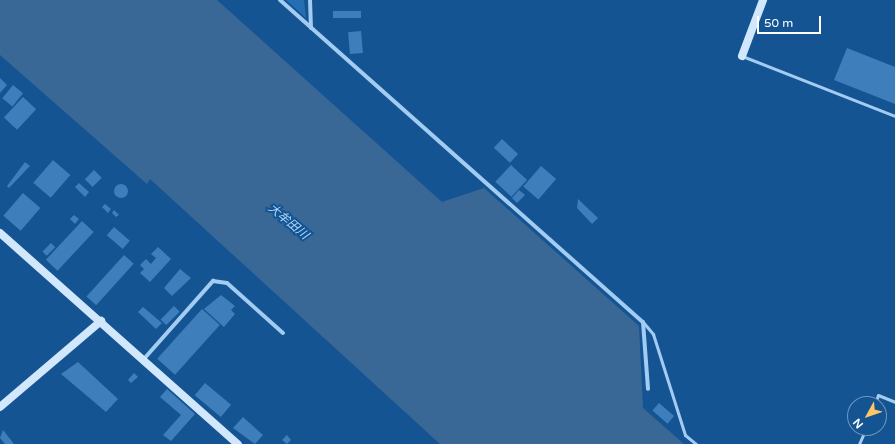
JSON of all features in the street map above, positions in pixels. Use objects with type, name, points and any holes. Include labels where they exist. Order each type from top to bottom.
[{"type":"street","points":[[280,0],[643,322],[648,389]]},
{"type":"street","points":[[310,0],[311,28]]},
{"type":"street","points":[[742,56],[763,0]]},
{"type":"street","points":[[0,233],[238,444]]},
{"type":"street","points":[[143,360],[213,281],[227,283],[283,333]]},
{"type":"street","points":[[0,407],[100,322]]},
{"type":"lane","points":[[742,56],[895,116]]},
{"type":"lane","points":[[643,322],[653,334],[685,435],[696,444]]},
{"type":"shaded area","points":[[286,0],[304,0],[306,18]]},
{"type":"water","name":"大牟田川","points":[[0,0],[217,0],[442,202],[484,188],[639,326],[643,408],[684,444],[440,444],[150,179],[147,184],[0,55]]},
{"type":"building","points":[[333,11],[361,11],[361,18],[333,18]]},
{"type":"building","points":[[361,31],[363,53],[350,54],[348,32]]},
{"type":"building","points":[[847,48],[895,67],[895,104],[834,80]]},
{"type":"building","points":[[0,78],[7,85],[0,93]]},
{"type":"building","points":[[13,85],[23,93],[12,106],[2,98]]},
{"type":"building","points":[[23,97],[36,109],[17,130],[4,117]]},
{"type":"building","points":[[502,139],[518,154],[510,163],[494,148]]},
{"type":"building","points":[[53,160],[70,175],[51,198],[33,183]]},
{"type":"building","points":[[25,162],[30,166],[9,188],[7,186]]},
{"type":"building","points":[[511,165],[527,180],[511,197],[495,182]]},
{"type":"building","points":[[541,166],[556,179],[538,199],[523,186]]},
{"type":"building","points":[[94,170],[102,178],[93,187],[85,179]]},
{"type":"building","points":[[79,183],[89,192],[85,197],[75,187]]},
{"type":"building","points":[[121,184],[126,186],[128,191],[126,196],[121,198],[116,196],[114,191],[116,186]]},
{"type":"building","points":[[519,190],[525,195],[517,203],[512,198]]},
{"type":"building","points":[[23,193],[40,208],[21,231],[3,216]]},
{"type":"building","points":[[578,199],[598,218],[592,224],[577,208]]},
{"type":"building","points":[[105,204],[111,209],[108,213],[102,207]]},
{"type":"building","points":[[114,210],[119,215],[116,217],[112,213]]},
{"type":"building","points":[[74,215],[79,219],[75,224],[70,219]]},
{"type":"building","points":[[82,221],[94,232],[58,271],[46,260]]},
{"type":"building","points":[[114,227],[130,241],[123,249],[107,235]]},
{"type":"building","points":[[51,243],[55,247],[47,256],[43,251]]},
{"type":"building","points":[[158,247],[171,259],[150,282],[140,273],[144,269],[140,265],[146,259],[151,264],[156,258],[151,254]]},
{"type":"building","points":[[124,255],[134,264],[96,305],[87,297]]},
{"type":"building","points":[[180,269],[191,278],[172,296],[164,288]]},
{"type":"building","points":[[221,295],[235,306],[231,310],[235,314],[224,327],[204,309]]},
{"type":"building","points":[[174,306],[180,312],[166,325],[161,319]]},
{"type":"building","points":[[143,307],[162,323],[156,329],[138,312]]},
{"type":"building","points":[[202,309],[220,325],[175,375],[157,359]]},
{"type":"building","points":[[78,362],[118,399],[106,412],[61,374]]},
{"type":"building","points":[[134,373],[138,377],[131,383],[128,380]]},
{"type":"building","points":[[205,383],[231,405],[221,417],[195,395]]},
{"type":"building","points":[[167,389],[195,414],[171,441],[163,435],[181,415],[160,397]]},
{"type":"building","points":[[659,403],[674,416],[668,424],[652,411]]},
{"type":"building","points":[[243,417],[263,435],[255,444],[233,428]]},
{"type":"building","points":[[3,430],[14,444],[5,444],[0,438]]},
{"type":"building","points":[[287,435],[291,440],[287,444],[282,440]]}]
